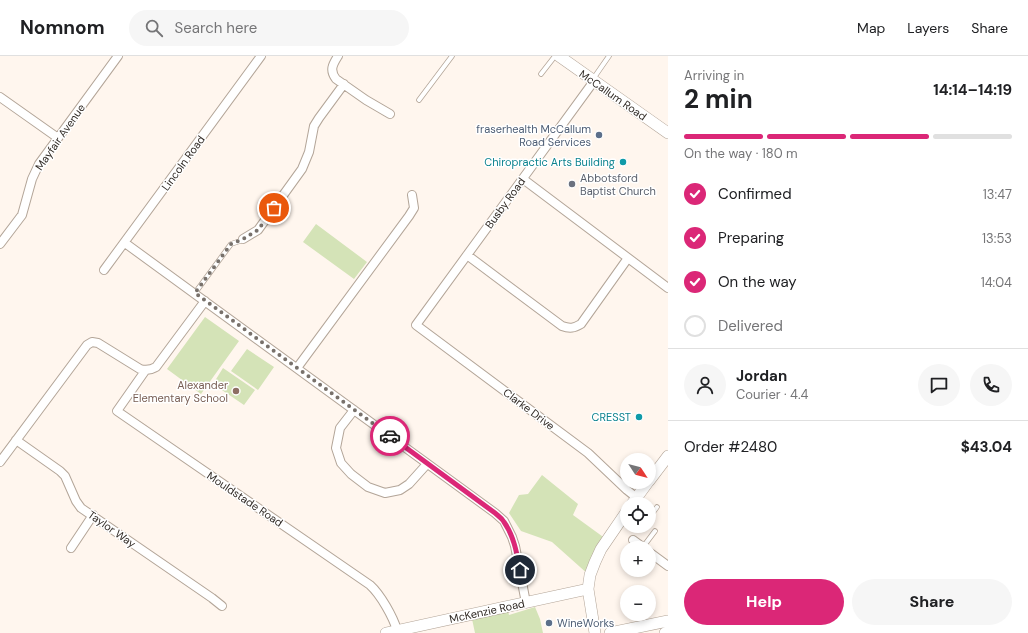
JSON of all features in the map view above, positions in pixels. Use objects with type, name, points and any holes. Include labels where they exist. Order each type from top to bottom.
[{"type":"street","name":"Mayfair Avenue","points":[[0,244],[22,214],[36,171],[58,138],[118,56]]},
{"type":"street","name":"Lincoln Road","points":[[104,270],[261,56]]},
{"type":"street","points":[[338,56],[333,63],[333,75],[366,100],[390,114]]},
{"type":"street","name":"McCallum Road","points":[[559,56],[668,133]]},
{"type":"street","name":"Busby Road","points":[[416,325],[593,80]]},
{"type":"street","points":[[243,239],[258,230],[302,169],[309,152],[314,126],[318,118],[344,84]]},
{"type":"street","points":[[0,97],[58,138]]},
{"type":"street","points":[[522,179],[668,288]]},
{"type":"street","points":[[296,368],[409,216],[414,208],[412,198]]},
{"type":"street","points":[[125,243],[504,521],[515,546],[526,603]]},
{"type":"street","points":[[467,255],[562,326],[569,329],[575,328],[581,324],[628,258]]},
{"type":"street","points":[[0,462],[92,340],[140,369],[145,371],[151,370],[156,367],[205,301]]},
{"type":"street","name":"Clarke Drive","points":[[416,325],[588,453],[627,490],[631,497]]},
{"type":"street","name":"Mouldstade Road","points":[[145,371],[117,411],[370,585],[380,596],[395,623],[397,630]]},
{"type":"street","points":[[354,410],[340,428],[336,448],[341,464],[368,487],[385,493],[400,490],[409,484],[427,464]]},
{"type":"street","name":"Taylor Way","points":[[16,440],[65,476],[76,501],[81,508],[222,606]]},
{"type":"street","points":[[656,472],[668,456]]},
{"type":"street","points":[[637,497],[643,489]]},
{"type":"street","points":[[71,548],[93,515]]},
{"type":"street","points":[[595,633],[588,589],[590,575],[601,549],[620,521]]},
{"type":"street","points":[[656,557],[668,566]]},
{"type":"street","name":"McKenzie Road","points":[[386,633],[588,589]]},
{"type":"street","points":[[610,633],[668,621]]},
{"type":"lane","points":[[419,100],[452,56]]},
{"type":"lane","points":[[541,74],[555,56]]},
{"type":"lane","points":[[593,80],[609,56]]},
{"type":"lane","points":[[195,293],[231,244],[243,239]]},
{"type":"green space","points":[[316,224],[367,262],[354,279],[303,242]]},
{"type":"green space","points":[[205,317],[239,341],[201,394],[167,369]]},
{"type":"green space","points":[[247,349],[274,367],[258,390],[231,371]]},
{"type":"green space","points":[[223,368],[255,390],[244,405],[213,384]]},
{"type":"green space","points":[[542,475],[578,504],[573,515],[606,539],[589,575],[552,542],[521,531],[509,513],[519,495],[528,494]]},
{"type":"green space","points":[[535,607],[540,619],[543,633],[475,633],[472,619],[508,611],[509,615]]},
{"type":"way so far","points":[[274,208],[258,230],[231,244],[195,293],[390,436]]},
{"type":"place","name":"fraserhealth McCallum Road Services","points":[[599,135]]},
{"type":"place","name":"Chiropractic Arts Building","points":[[623,162]]},
{"type":"place","name":"Abbotsford Baptist Church","points":[[572,184]]},
{"type":"place","name":"Alexander Elementary School","points":[[236,391]]},
{"type":"place","name":"CRESST","points":[[639,417]]},
{"type":"place","name":"WineWorks","points":[[549,623]]},
{"type":"route","points":[[390,436],[504,521],[515,546],[520,570]]}]
